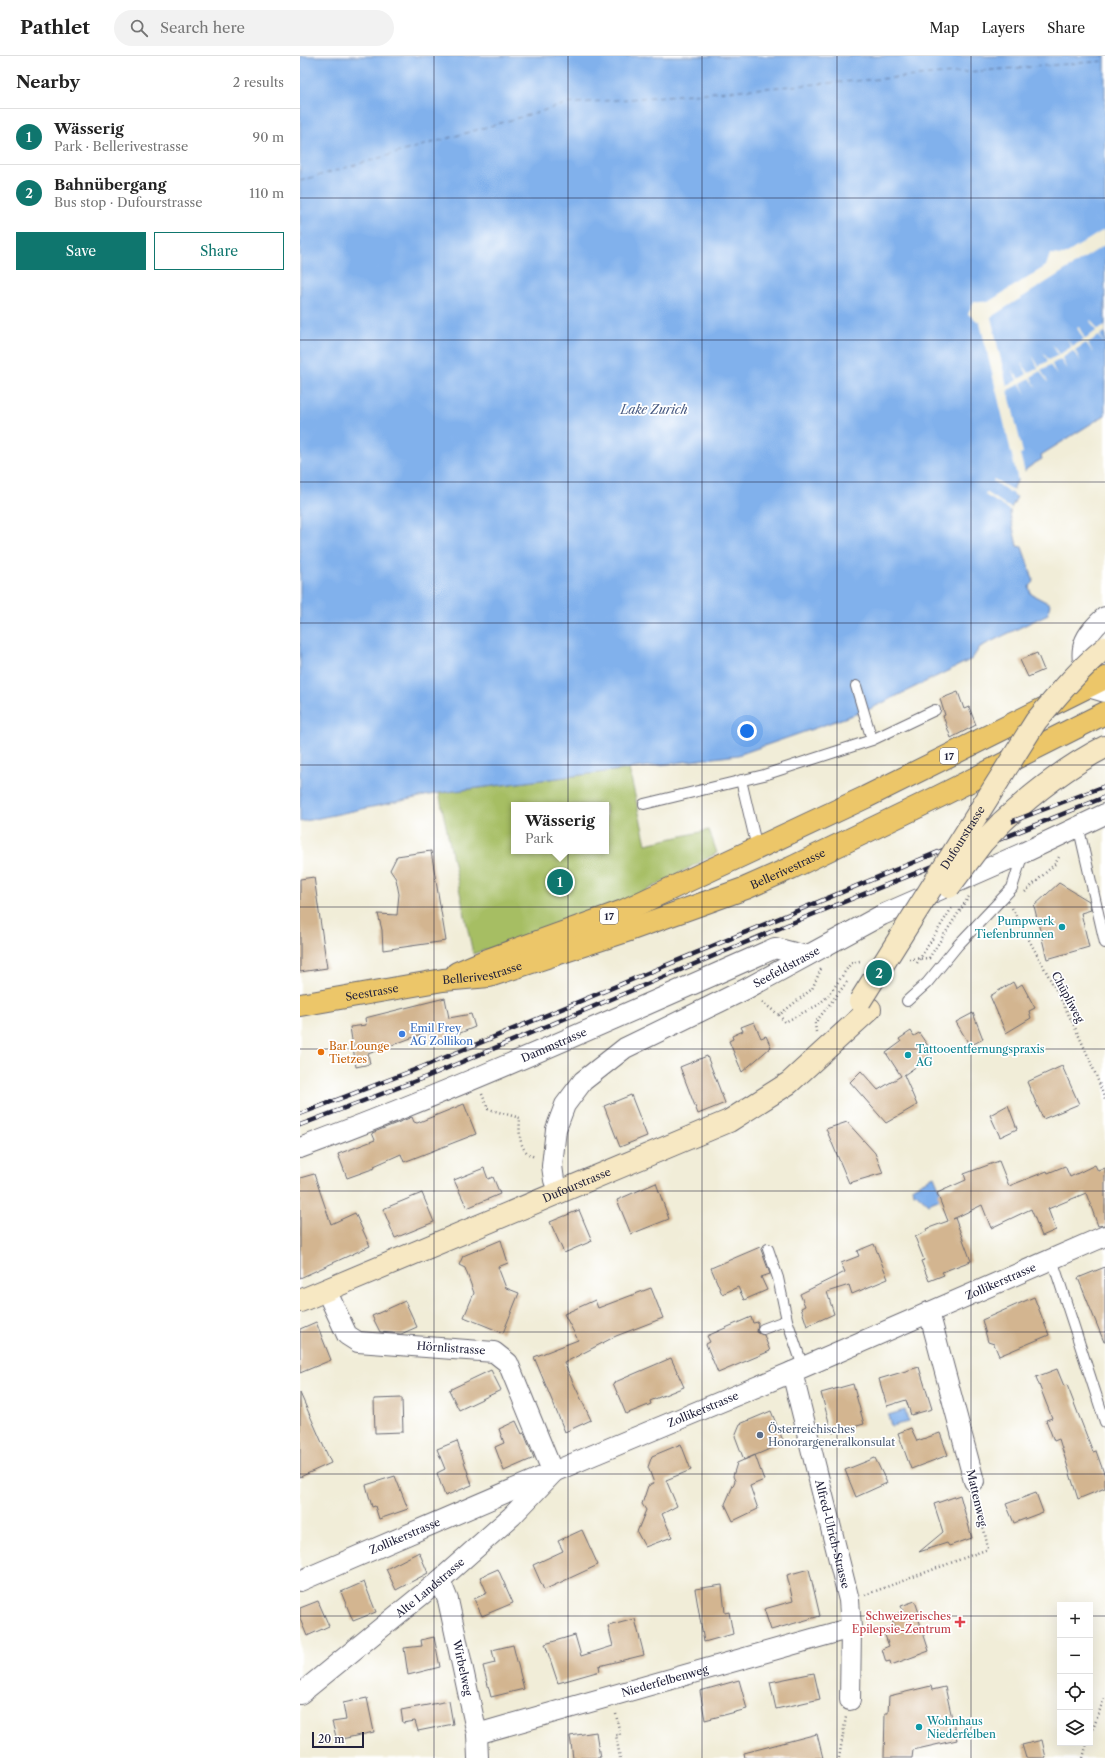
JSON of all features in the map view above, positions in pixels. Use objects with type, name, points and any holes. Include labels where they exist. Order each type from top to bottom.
[{"type":"main road","name":"Dufourstrasse","points":[[865,1005],[1002,773],[1036,722],[1067,685],[1094,657],[1105,648]]},
{"type":"main road","name":"Bellerivestrasse","points":[[443,980],[485,961],[623,911],[1099,686]]},
{"type":"main road","name":"Bellerivestrasse","points":[[443,980],[489,976],[629,930],[746,888],[791,868],[1102,717]]},
{"type":"main road","name":"Dufourstrasse","points":[[300,1302],[729,1120],[789,1082],[836,1039],[865,1005],[982,843],[1028,797],[1059,774],[1105,747]]},
{"type":"main road","name":"Seestrasse","points":[[300,1005],[443,980]]},
{"type":"street","name":"Bellerivestrasse","points":[[1099,686],[1082,660],[1083,645],[1091,630],[1105,617]]},
{"type":"street","name":"Seefeldstrasse","points":[[559,1193],[554,1180],[552,1166],[556,1129],[566,1105],[583,1081],[625,1048],[746,989],[882,915],[1023,853],[1078,825],[1105,814]]},
{"type":"street","name":"Dammstrasse","points":[[300,1148],[371,1122],[477,1078],[775,948],[814,952]]},
{"type":"street","name":"Zollikerstrasse","points":[[300,1580],[798,1370],[1105,1236]]},
{"type":"street","name":"Hörnlistrasse","points":[[326,1290],[347,1335],[358,1342],[494,1352],[508,1363],[553,1473]]},
{"type":"street","name":"Mattenweg","points":[[928,1312],[974,1481]]},
{"type":"street","name":"Alfred-Ulrich-Strasse","points":[[798,1370],[849,1600],[851,1628],[850,1700]]},
{"type":"street","name":"Alte Landstrasse","points":[[300,1694],[440,1580],[512,1516],[553,1473]]},
{"type":"street","name":"Wirbelweg","points":[[440,1580],[448,1600],[477,1734],[478,1758]]},
{"type":"street","name":"Niederfelbenweg","points":[[477,1734],[851,1628]]},
{"type":"lane","points":[[856,686],[872,740]]},
{"type":"lane","points":[[644,804],[764,775],[872,740],[935,710]]},
{"type":"lane","points":[[741,780],[757,848]]},
{"type":"lane","points":[[1078,825],[1105,943]]},
{"type":"lane","points":[[907,1002],[927,983],[958,945],[1012,888],[1023,853]]},
{"type":"lane","points":[[768,1249],[778,1278],[798,1370]]},
{"type":"lane","points":[[1052,1259],[1105,1422]]},
{"type":"lane","points":[[763,1329],[787,1320]]},
{"type":"path","points":[[929,958],[970,894]]},
{"type":"path","points":[[917,963],[955,904]]},
{"type":"path","name":"Chüpliweg","points":[[1010,906],[1094,1065],[1105,1100]]},
{"type":"path","points":[[779,1015],[812,989],[819,977],[823,965],[814,952]]},
{"type":"path","points":[[856,968],[862,959]]},
{"type":"path","points":[[768,1006],[785,1022],[818,1005],[839,982],[851,963],[859,963]]},
{"type":"path","points":[[816,1034],[815,1023],[830,1006],[850,978]]},
{"type":"path","points":[[477,1078],[488,1109],[520,1118],[519,1136],[524,1149],[529,1155],[539,1158]]},
{"type":"path","name":"Mattenweg","points":[[858,1598],[988,1549],[974,1481]]},
{"type":"path","points":[[1093,1729],[1105,1696]]},
{"type":"path","points":[[839,1758],[850,1700]]},
{"type":"path","points":[[615,1709],[620,1735],[616,1735],[620,1758]]},
{"type":"path","points":[[1083,1758],[1086,1746]]},
{"type":"green space","points":[[629,769],[646,844],[709,830],[717,853],[610,910],[473,954],[439,793]]},
{"type":"water","name":"Lake Zurich","points":[[300,56],[1105,56],[1105,415],[1041,455],[1042,459],[1023,472],[1012,493],[1017,497],[1011,508],[1010,514],[1017,546],[1022,547],[1034,582],[1029,587],[1031,594],[1050,604],[1048,614],[980,647],[972,659],[870,709],[738,755],[439,793],[300,822]]},
{"type":"water","points":[[934,1176],[943,1198],[928,1204],[916,1193],[914,1193],[913,1187]]},
{"type":"water","points":[[905,1410],[908,1422],[891,1426],[888,1415]]},
{"type":"pier","points":[[1105,229],[1105,245],[991,317],[1007,386],[1017,380],[1011,368],[1019,379],[1027,374],[1021,362],[1029,373],[1038,368],[1032,355],[1039,366],[1048,361],[1041,350],[1049,360],[1058,355],[1052,344],[1060,354],[1071,347],[1066,337],[1072,346],[1084,340],[1077,328],[1079,327],[1085,339],[1096,331],[1090,321],[1091,320],[1098,330],[1105,326],[1105,332],[1100,335],[1105,345],[1099,336],[1088,343],[1094,354],[1086,343],[1075,350],[1081,362],[1073,351],[1062,358],[1067,370],[1060,359],[1052,364],[1057,376],[1050,365],[1041,370],[1048,382],[1040,371],[1031,377],[1037,389],[1030,378],[1021,383],[1026,395],[1020,384],[1008,390],[1023,453],[1020,454],[1025,473],[1018,481],[980,323],[968,314],[974,301],[988,302],[1046,266],[1050,254],[1064,255]]},
{"type":"pier","points":[[994,479],[1014,491],[1019,498],[993,481]]},
{"type":"pier","points":[[986,492],[1012,509],[1011,511],[985,495]]},
{"type":"building","points":[[1037,653],[1044,670],[1028,677],[1020,660]]},
{"type":"building","points":[[958,692],[964,709],[969,707],[976,725],[951,738],[943,716],[945,715],[940,699]]},
{"type":"building","points":[[431,851],[446,941],[383,950],[382,930],[378,914],[397,915],[399,894],[396,879],[390,870],[397,856]]},
{"type":"building","points":[[314,877],[327,968],[300,972],[300,879]]},
{"type":"building","name":"Pumpwerk Tiefenbrunnen","points":[[1059,883],[1089,901],[1091,910],[1081,913],[1089,947],[1047,959],[1034,906]]},
{"type":"building","points":[[1013,982],[1016,988],[1022,984],[1035,1008],[1029,1011],[1031,1018],[1006,1033],[990,996]]},
{"type":"building","points":[[445,998],[449,1018],[471,1014],[475,1027],[433,1044],[430,1031],[368,1054],[370,1064],[356,1067],[350,1027],[366,1025],[365,1018]]},
{"type":"building","points":[[973,1013],[983,1039],[970,1046],[956,1022]]},
{"type":"building","points":[[754,1022],[761,1038],[766,1036],[771,1047],[742,1072],[729,1041],[733,1039],[732,1036],[743,1031],[741,1027]]},
{"type":"building","points":[[911,1031],[914,1036],[919,1033],[928,1046],[924,1049],[930,1057],[904,1075],[917,1105],[886,1123],[850,1082],[861,1071],[878,1090],[901,1076],[886,1053],[901,1042],[899,1039]]},
{"type":"building","points":[[707,1056],[725,1103],[698,1114],[680,1067]]},
{"type":"building","points":[[1062,1066],[1079,1104],[1043,1119],[1027,1082]]},
{"type":"building","points":[[631,1095],[647,1136],[620,1147],[604,1106]]},
{"type":"building","points":[[464,1104],[476,1134],[404,1162],[401,1154],[374,1166],[375,1168],[347,1178],[338,1154],[375,1140],[372,1133],[412,1117],[414,1122],[417,1123]]},
{"type":"building","points":[[1008,1105],[1017,1129],[1000,1137],[990,1115]]},
{"type":"building","points":[[847,1122],[875,1153],[883,1173],[849,1183],[826,1129]]},
{"type":"building","points":[[999,1161],[1009,1186],[1047,1171],[1048,1173],[1065,1166],[1070,1177],[1095,1165],[1098,1171],[1105,1168],[1105,1225],[1098,1226],[1086,1193],[1048,1209],[1056,1230],[1042,1236],[1031,1209],[991,1228],[982,1205],[955,1218],[971,1261],[942,1272],[944,1275],[929,1281],[921,1261],[924,1260],[915,1237],[927,1231],[926,1229],[948,1221],[937,1193],[966,1180],[964,1174]]},
{"type":"building","points":[[484,1168],[488,1179],[493,1177],[500,1194],[467,1208],[454,1180]]},
{"type":"building","points":[[314,1174],[331,1224],[355,1213],[370,1246],[300,1278],[300,1178]]},
{"type":"building","points":[[656,1183],[669,1219],[631,1234],[617,1200]]},
{"type":"building","points":[[422,1193],[434,1222],[395,1238],[383,1209]]},
{"type":"building","points":[[579,1210],[592,1241],[564,1253],[550,1222]]},
{"type":"building","points":[[501,1240],[508,1263],[498,1267],[506,1288],[519,1293],[503,1333],[464,1317],[474,1293],[465,1268],[459,1265],[463,1256]]},
{"type":"building","points":[[874,1244],[888,1279],[852,1294],[849,1285],[827,1292],[834,1314],[807,1326],[801,1308],[805,1306],[800,1294],[845,1272],[841,1263],[859,1256],[857,1251]]},
{"type":"building","points":[[760,1247],[770,1274],[761,1277],[767,1290],[744,1300],[738,1287],[722,1294],[711,1268]]},
{"type":"building","points":[[1105,1267],[1105,1342],[1104,1342],[1078,1278]]},
{"type":"building","points":[[651,1288],[663,1318],[616,1336],[564,1363],[591,1420],[565,1432],[534,1357],[578,1340],[564,1314],[595,1300],[598,1308]]},
{"type":"building","points":[[1034,1297],[1049,1335],[999,1356],[994,1344],[988,1342],[982,1320]]},
{"type":"building","points":[[405,1301],[417,1327],[401,1334],[380,1332],[372,1316]]},
{"type":"building","points":[[751,1317],[753,1323],[758,1322],[757,1332],[764,1335],[770,1351],[718,1373],[706,1344],[710,1342],[707,1336]]},
{"type":"building","points":[[316,1322],[331,1360],[300,1373],[300,1329]]},
{"type":"building","points":[[671,1358],[684,1387],[650,1401],[651,1404],[626,1414],[613,1383]]},
{"type":"building","points":[[919,1367],[932,1409],[911,1415],[906,1400],[887,1406],[879,1379]]},
{"type":"building","points":[[1057,1369],[1064,1386],[1067,1385],[1093,1452],[1096,1451],[1105,1476],[1105,1488],[1078,1499],[1059,1439],[1054,1441],[1046,1420],[1052,1418],[1036,1377]]},
{"type":"building","points":[[491,1370],[501,1390],[459,1410],[449,1390]]},
{"type":"building","points":[[853,1384],[864,1424],[832,1433],[821,1393]]},
{"type":"building","points":[[300,1393],[331,1463],[300,1477]]},
{"type":"building","points":[[402,1398],[403,1432],[375,1433],[374,1399]]},
{"type":"building","points":[[771,1411],[784,1443],[744,1460],[735,1436],[740,1424]]},
{"type":"building","points":[[516,1421],[522,1434],[524,1433],[534,1458],[504,1471],[495,1447],[504,1443],[499,1429]]},
{"type":"building","points":[[911,1428],[917,1441],[940,1433],[948,1455],[911,1469],[898,1433]]},
{"type":"building","points":[[457,1441],[472,1485],[445,1496],[437,1473],[445,1469],[437,1449]]},
{"type":"building","points":[[681,1444],[691,1470],[666,1480],[677,1506],[662,1514],[672,1537],[645,1547],[637,1532],[646,1510],[642,1504],[648,1486],[654,1483],[648,1467],[652,1456]]},
{"type":"building","points":[[755,1455],[764,1480],[750,1486],[758,1509],[733,1521],[725,1504],[735,1481],[733,1476],[737,1463]]},
{"type":"building","points":[[875,1458],[887,1483],[856,1497],[845,1470]]},
{"type":"building","points":[[395,1476],[408,1509],[379,1519],[375,1506],[372,1507],[366,1485]]},
{"type":"building","points":[[1036,1493],[1043,1512],[1014,1523],[1006,1504]]},
{"type":"building","points":[[960,1495],[972,1538],[949,1546],[947,1543],[919,1552],[943,1532],[934,1504]]},
{"type":"building","points":[[582,1530],[598,1565],[544,1590],[533,1565],[563,1551],[558,1541]]},
{"type":"building","points":[[419,1552],[428,1573],[396,1590],[386,1569]]},
{"type":"building","points":[[498,1569],[513,1603],[482,1616],[474,1599],[487,1593],[480,1577]]},
{"type":"building","points":[[809,1569],[820,1616],[771,1630],[764,1609],[793,1601],[787,1575]]},
{"type":"building","points":[[364,1582],[376,1612],[353,1621],[341,1592]]},
{"type":"building","points":[[722,1585],[725,1613],[729,1612],[733,1634],[704,1642],[695,1589]]},
{"type":"building","points":[[318,1601],[329,1626],[307,1636],[300,1619],[300,1608]]},
{"type":"building","points":[[915,1601],[919,1613],[917,1614],[929,1651],[891,1665],[890,1661],[886,1662],[882,1649],[889,1646],[883,1630],[894,1626],[890,1616],[903,1611],[901,1606]]},
{"type":"building","points":[[635,1619],[644,1655],[599,1666],[600,1671],[558,1683],[545,1644],[575,1635],[581,1656],[613,1646],[608,1626]]},
{"type":"building","points":[[434,1637],[440,1667],[408,1675],[404,1648],[422,1646],[421,1640]]},
{"type":"building","points":[[513,1645],[524,1689],[491,1697],[483,1666],[495,1663],[492,1650]]},
{"type":"building","points":[[814,1673],[820,1699],[776,1709],[770,1682]]},
{"type":"building","points":[[739,1680],[747,1709],[705,1720],[700,1691]]},
{"type":"building","name":"Wohnhaus Niederfelben","points":[[931,1686],[932,1690],[945,1687],[957,1740],[913,1750],[912,1758],[884,1758],[885,1713],[888,1713],[889,1696]]},
{"type":"building","points":[[367,1698],[374,1732],[337,1740],[332,1722],[346,1720],[343,1703]]},
{"type":"building","points":[[449,1701],[453,1724],[418,1731],[415,1721],[403,1723],[401,1710]]},
{"type":"building","points":[[596,1732],[600,1758],[573,1758],[570,1736]]},
{"type":"building","points":[[817,1734],[823,1758],[745,1758],[744,1753]]},
{"type":"building","points":[[1042,1740],[1046,1758],[1026,1758],[1022,1745]]},
{"type":"ferry route","points":[[300,181],[566,104],[1105,61]]},
{"type":"railway","points":[[300,1114],[422,1067],[1008,823],[1105,786]]},
{"type":"railway","points":[[300,1125],[426,1077],[799,920],[1105,797]]},
{"type":"place","name":"Wässerig","points":[[560,882]]},
{"type":"place","name":"Pumpwerk Tiefenbrunnen","points":[[1062,927]]},
{"type":"place","name":"Bahnübergang","points":[[879,973]]},
{"type":"place","name":"Emil Frey AG Zollikon","points":[[402,1034]]},
{"type":"place","name":"Bar Lounge Tietzes","points":[[321,1052]]},
{"type":"place","name":"Tattooentfernungspraxis AG","points":[[908,1055]]},
{"type":"place","name":"Österreichisches Honorargeneralkonsulat","points":[[760,1435]]},
{"type":"place","name":"Schweizerisches Epilepsie-Zentrum","points":[[960,1622]]},
{"type":"place","name":"Wohnhaus Niederfelben","points":[[919,1727]]}]
